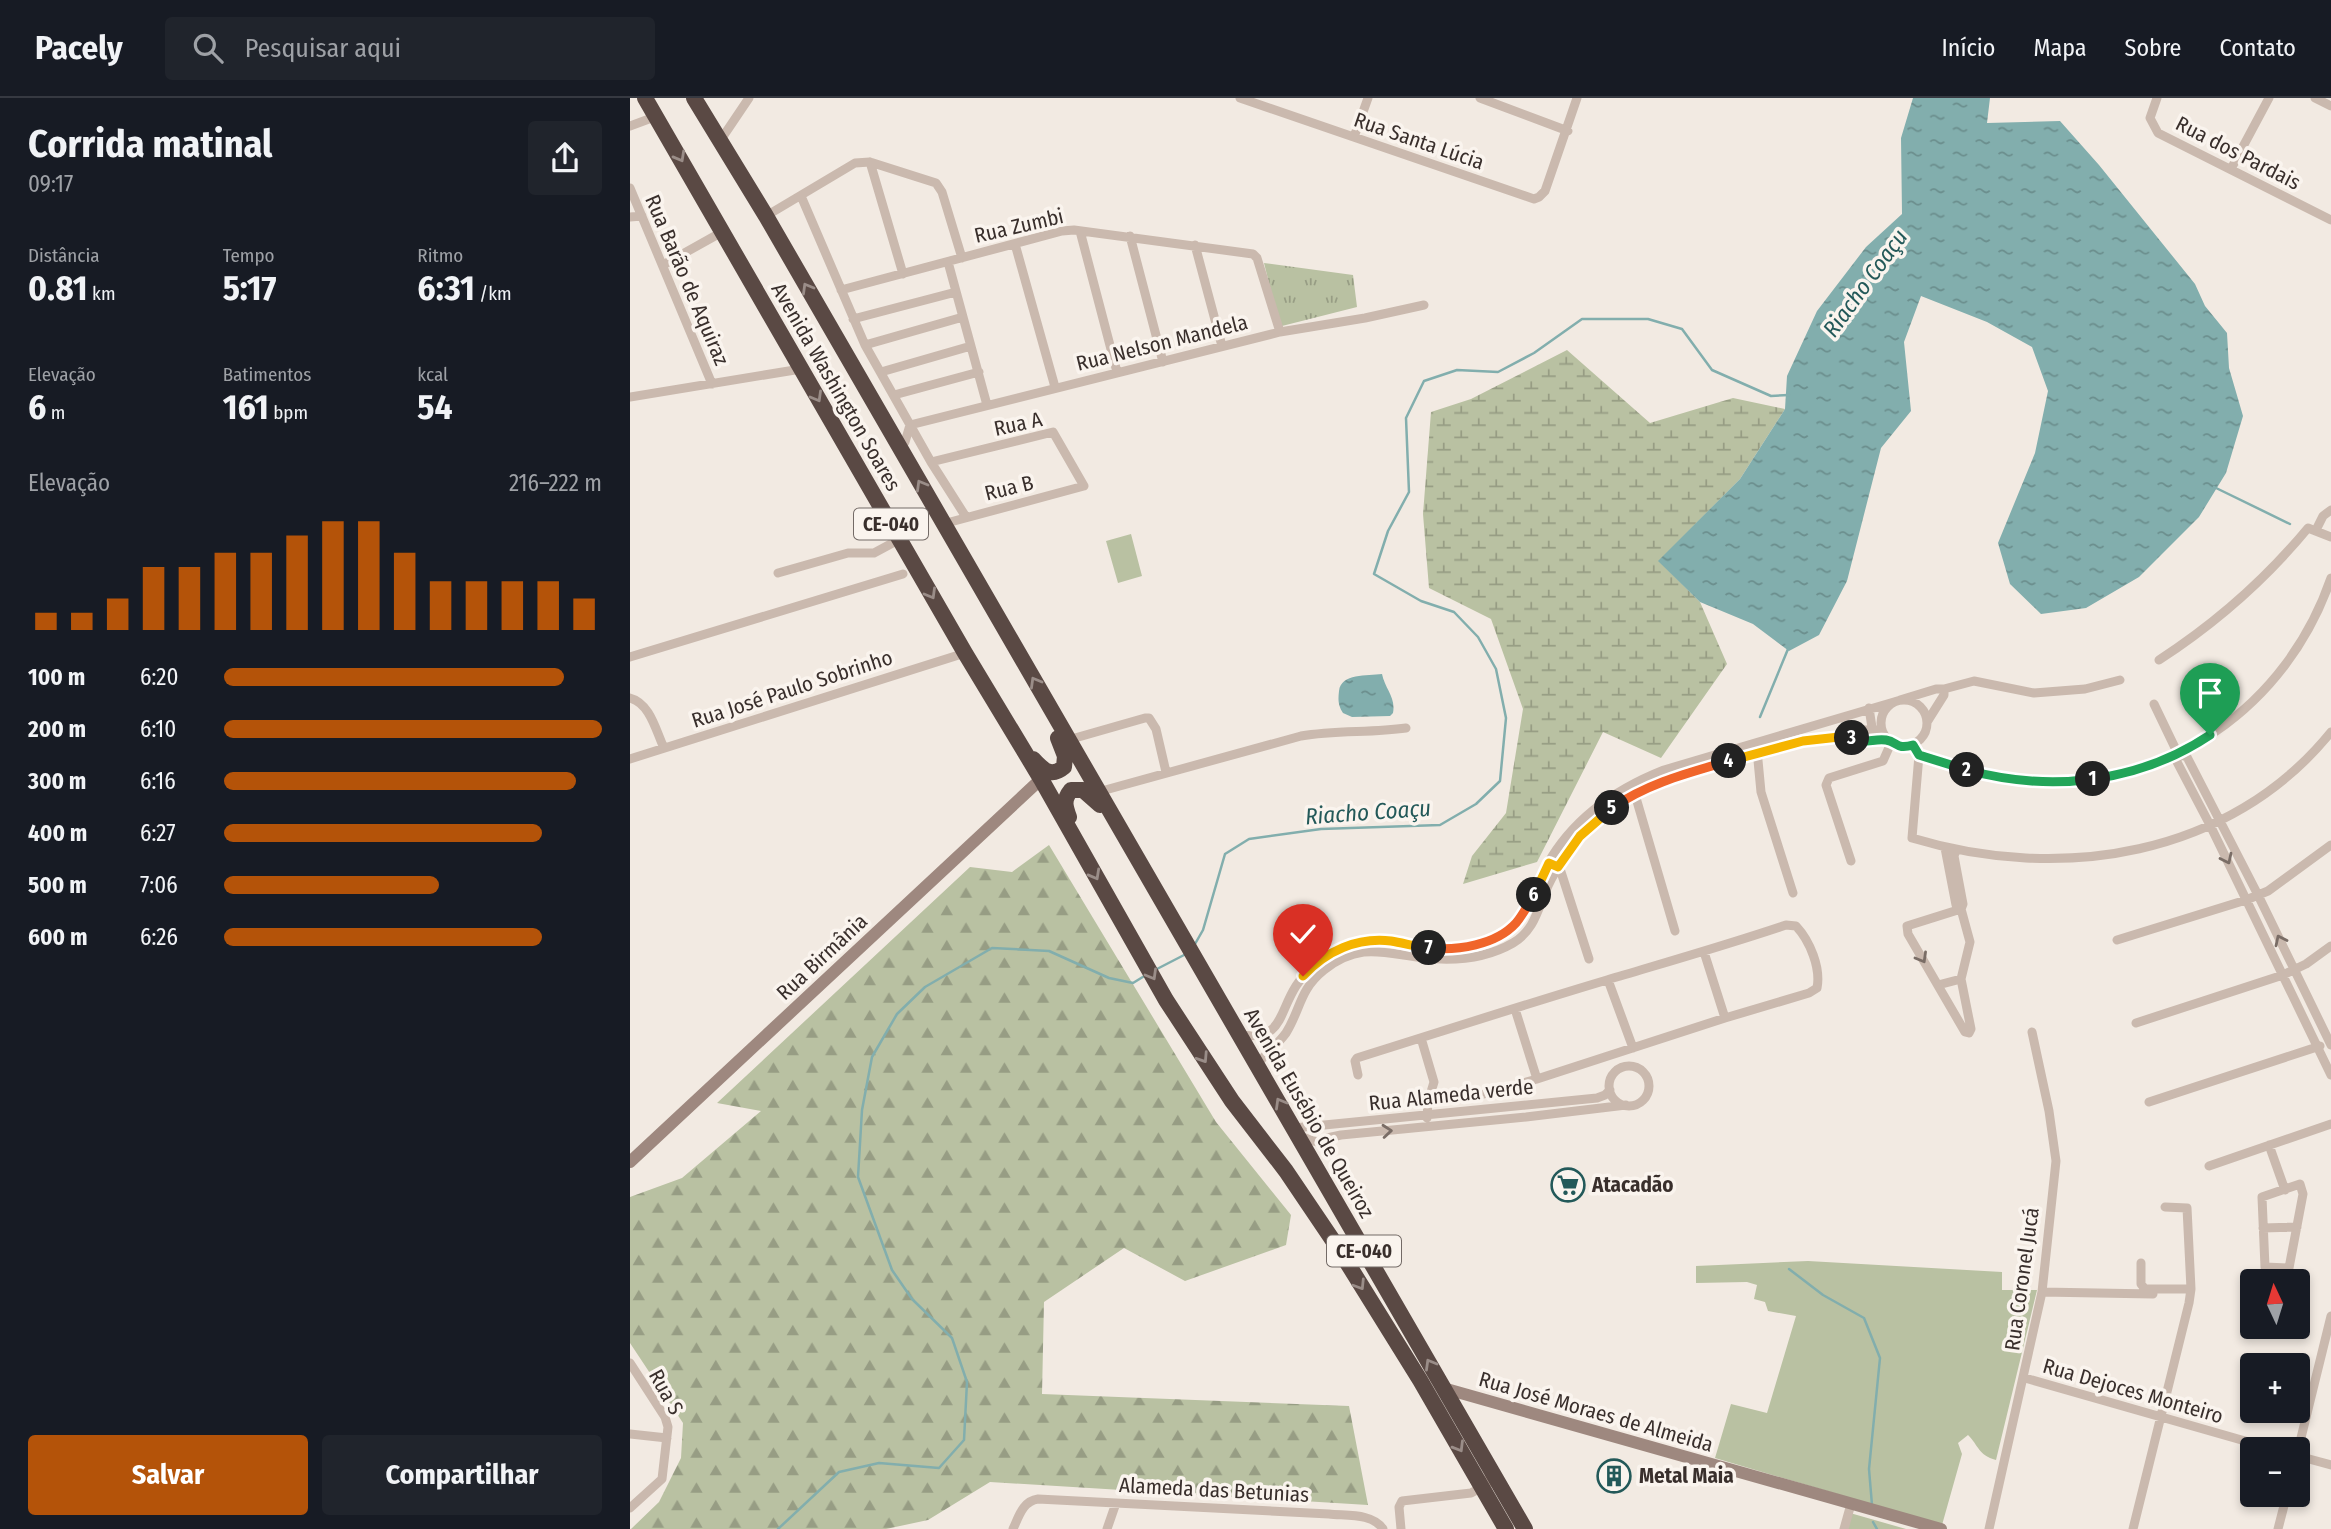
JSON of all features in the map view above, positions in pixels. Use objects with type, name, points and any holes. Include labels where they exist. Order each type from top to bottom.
[{"type":"highway","name":"Avenida Washington Soares","points":[[645,98],[965,653],[1074,836],[1166,1000]]},
{"type":"highway","name":"Avenida Washington Soares","points":[[694,98],[766,216],[1203,973]]},
{"type":"highway","points":[[1020,744],[1045,771],[1059,771],[1064,767],[1066,759],[1056,731],[1057,721]]},
{"type":"highway","points":[[1074,836],[1065,807],[1071,790],[1080,789],[1087,792],[1112,816]]},
{"type":"highway","name":"Avenida Eusébio de Queiroz","points":[[1203,973],[1525,1529]]},
{"type":"highway","name":"Avenida Eusébio de Queiroz","points":[[1166,1000],[1232,1101],[1286,1171],[1338,1248],[1506,1529]]},
{"type":"street","points":[[720,141],[749,98]]},
{"type":"street","name":"Rua Santa Lúcia","points":[[1240,98],[1530,198],[1539,197],[1545,191],[1568,131]]},
{"type":"street","points":[[1354,137],[1368,98]]},
{"type":"street","points":[[1480,98],[1568,131],[1577,98]]},
{"type":"street","points":[[2231,169],[2269,98]]},
{"type":"street","points":[[2315,98],[2331,106]]},
{"type":"street","name":"Rua dos Pardais","points":[[2155,101],[2150,118],[2158,133],[2331,220]]},
{"type":"street","points":[[630,126],[657,116]]},
{"type":"street","points":[[766,216],[850,164],[870,162],[936,183],[942,192],[962,258]]},
{"type":"street","points":[[870,162],[903,274]]},
{"type":"street","name":"Rua Barão de Aquiraz","points":[[630,188],[712,384]]},
{"type":"street","points":[[801,195],[865,345],[931,462],[966,517]]},
{"type":"street","points":[[630,217],[642,215]]},
{"type":"street","name":"Rua Zumbi","points":[[841,290],[1062,231],[1080,231],[1251,253],[1257,258],[1280,331]]},
{"type":"street","points":[[1080,231],[1117,372]]},
{"type":"street","points":[[663,265],[722,232]]},
{"type":"street","points":[[1130,236],[1163,362]]},
{"type":"street","points":[[1014,244],[1055,387]]},
{"type":"street","points":[[1195,245],[1222,346]]},
{"type":"street","points":[[948,262],[987,405]]},
{"type":"street","points":[[853,319],[956,292]]},
{"type":"street","name":"Rua Nelson Mandela","points":[[910,425],[1280,331],[1365,318],[1424,305]]},
{"type":"street","points":[[865,345],[963,317]]},
{"type":"street","points":[[881,372],[971,346]]},
{"type":"street","points":[[630,397],[801,369]]},
{"type":"street","points":[[894,395],[979,372]]},
{"type":"street","points":[[885,423],[904,415]]},
{"type":"street","points":[[897,446],[905,442],[910,425]]},
{"type":"street","name":"Rua A","points":[[931,462],[1053,432],[1084,486]]},
{"type":"street","name":"Rua B","points":[[943,524],[1084,486]]},
{"type":"street","points":[[2316,530],[2323,516],[2331,510]]},
{"type":"street","points":[[2159,660],[2203,630],[2244,596],[2308,528],[2331,537]]},
{"type":"street","points":[[778,573],[848,552],[868,554],[900,539]]},
{"type":"street","points":[[630,657],[903,574]]},
{"type":"street","points":[[1919,755],[1981,774],[2053,782],[2089,780],[2160,763],[2194,746],[2226,724],[2270,683],[2304,636],[2331,578]]},
{"type":"street","name":"Rua José Paulo Sobrinho","points":[[630,759],[965,653]]},
{"type":"street","points":[[1240,1035],[1261,1036],[1276,1027],[1291,994],[1303,976],[1328,955],[1347,946],[1379,940],[1423,948],[1462,948],[1504,932],[1520,919],[1553,865],[1591,826],[1633,789],[1757,748],[1836,718],[1936,689],[1974,681],[2014,691],[2050,693],[2085,689],[2120,680]]},
{"type":"street","points":[[1836,718],[1844,736],[1856,741],[1885,742],[1902,747],[1913,745],[1925,733],[1927,722],[1944,695],[1944,689]]},
{"type":"street","points":[[630,698],[638,700],[646,708],[664,748]]},
{"type":"street","points":[[1876,730],[1882,713],[1897,701],[1911,701],[1920,707],[1927,722]]},
{"type":"street","points":[[2154,704],[2178,754],[2177,762],[2331,1074]]},
{"type":"street","points":[[1851,861],[1826,785],[1829,778],[1883,761],[1885,742],[1876,730],[1868,708]]},
{"type":"street","points":[[1068,740],[1149,718],[1155,726],[1166,772]]},
{"type":"street","points":[[1098,792],[1301,736],[1406,728]]},
{"type":"street","points":[[1757,748],[1844,736],[1856,730],[1876,730]]},
{"type":"street","points":[[1913,745],[1919,755],[1912,838],[1945,848],[2016,859],[2081,858],[2147,847],[2220,820],[2273,787],[2301,764],[2331,732]]},
{"type":"street","points":[[1757,748],[1761,792],[1793,894]]},
{"type":"street","points":[[2149,1102],[2330,1042],[2187,757],[2178,754]]},
{"type":"street","name":"Rua Birmânia","points":[[633,1156],[1041,779]]},
{"type":"street","points":[[1633,789],[1675,931]]},
{"type":"street","points":[[2117,940],[2268,891],[2331,845]]},
{"type":"street","points":[[1945,848],[1956,905],[1961,909]]},
{"type":"street","points":[[1956,850],[1954,856],[1963,904],[1961,909],[1970,942],[1961,979],[1971,1030],[1969,1033],[1965,1032],[1908,934],[1906,926],[1961,909]]},
{"type":"street","points":[[1257,1064],[1285,1033],[1311,982],[1342,959],[1379,951],[1421,958],[1449,959],[1492,952],[1520,938],[1532,926],[1539,911],[1553,865]]},
{"type":"street","points":[[1553,865],[1561,872],[1589,960]]},
{"type":"street","points":[[1527,907],[1534,907],[1539,911]]},
{"type":"street","points":[[1520,919],[1526,925],[1532,926]]},
{"type":"street","points":[[1358,1074],[1355,1061],[1357,1058],[1608,980],[1791,925],[1796,926],[1804,936],[1817,968],[1818,980],[1814,991],[1473,1097]]},
{"type":"street","points":[[1504,932],[1511,944]]},
{"type":"street","points":[[1488,940],[1487,946],[1492,952]]},
{"type":"street","points":[[2136,1023],[2283,975],[2331,946]]},
{"type":"street","points":[[1704,952],[1725,1018]]},
{"type":"street","points":[[1938,985],[1961,979]]},
{"type":"street","points":[[1608,980],[1633,1048]]},
{"type":"street","points":[[1515,1009],[1537,1079]]},
{"type":"street","name":"Rua Coronel Jucá","points":[[1989,1529],[2025,1378],[2042,1292],[2056,1155],[2032,1032]]},
{"type":"street","points":[[1421,1038],[1434,1082],[1427,1115],[1428,1127]]},
{"type":"street","points":[[1632,1066],[1643,1072],[1649,1084],[1646,1096],[1637,1104],[1619,1103],[1610,1090],[1611,1078],[1619,1069],[1632,1066]]},
{"type":"street","name":"Rua Alameda verde","points":[[1296,1132],[1427,1115],[1597,1098],[1610,1090]]},
{"type":"street","name":"Rua Alameda verde","points":[[1296,1132],[1323,1144],[1327,1138],[1340,1135],[1626,1105]]},
{"type":"street","points":[[2209,1166],[2331,1124]]},
{"type":"street","points":[[2269,1146],[2285,1190]]},
{"type":"street","points":[[2300,1184],[2303,1194],[2297,1227],[2289,1268],[2265,1267],[2262,1197],[2300,1184]]},
{"type":"street","points":[[2133,1529],[2191,1292],[2186,1208],[2165,1207]]},
{"type":"street","points":[[2263,1228],[2297,1227]]},
{"type":"street","points":[[2141,1263],[2141,1284],[2145,1289],[2191,1292]]},
{"type":"street","points":[[2042,1292],[2191,1292]]},
{"type":"street","points":[[2301,1437],[2331,1316]]},
{"type":"street","name":"Rua S","points":[[630,1363],[668,1427],[662,1479],[630,1508]]},
{"type":"street","name":"Rua Dejoces Monteiro","points":[[2025,1378],[2240,1440]]},
{"type":"street","name":"Rua José Moraes de Almeida","points":[[1443,1388],[1527,1416],[1739,1477],[1941,1529]]},
{"type":"street","name":"Rua José Moraes de Almeida","points":[[1458,1412],[1464,1404],[1473,1404],[1527,1416]]},
{"type":"street","points":[[630,1434],[667,1438]]},
{"type":"street","points":[[2310,1459],[2331,1465]]},
{"type":"street","points":[[1401,1529],[1399,1507],[1402,1502],[1483,1489],[1490,1479],[1490,1467]]},
{"type":"street","name":"Alameda das Betunias","points":[[1013,1529],[1024,1505],[1038,1499],[1356,1517],[1374,1520],[1382,1529]]},
{"type":"street","points":[[1107,1529],[1116,1503]]},
{"type":"street","points":[[1844,1529],[1850,1507]]},
{"type":"street","name":"Rua José Moraes de Almeida","points":[[1850,1507],[1913,1529]]},
{"type":"street","points":[[2278,1529],[2284,1507]]},
{"type":"green space","points":[[1264,263],[1353,275],[1357,307],[1282,326]]},
{"type":"green space","points":[[1567,350],[1650,423],[1733,398],[1785,409],[1740,479],[1659,561],[1700,602],[1727,664],[1661,758],[1603,732],[1537,862],[1463,884],[1472,856],[1506,813],[1523,709],[1491,619],[1429,588],[1423,514],[1431,412],[1471,399]]},
{"type":"green space","points":[[1131,534],[1142,576],[1118,583],[1106,541]]},
{"type":"green space","points":[[1049,845],[1216,1122],[1291,1215],[1286,1245],[1185,1281],[1124,1248],[1044,1302],[1042,1394],[1349,1406],[1368,1505],[990,1482],[928,1520],[886,1529],[631,1529],[659,1502],[681,1458],[683,1423],[630,1343],[630,1197],[682,1178],[761,1111],[717,1103],[970,867],[1012,872]]},
{"type":"green space","points":[[1808,1261],[2002,1272],[2002,1290],[2037,1290],[1996,1460],[1982,1453],[1968,1435],[1958,1443],[1962,1454],[1942,1525],[1715,1458],[1731,1404],[1767,1413],[1796,1316],[1768,1311],[1765,1302],[1754,1299],[1757,1285],[1747,1282],[1696,1283],[1696,1266]]},
{"type":"green space","points":[[1850,1513],[1906,1529],[1846,1529]]},
{"type":"water","points":[[1913,98],[1990,98],[1987,123],[2060,121],[2195,284],[2205,306],[2227,333],[2229,368],[2243,416],[2226,473],[2199,517],[2139,577],[2086,608],[2041,614],[2010,584],[1998,543],[2035,453],[2048,391],[2032,347],[1987,322],[1921,296],[1904,342],[1911,411],[1881,448],[1847,581],[1819,635],[1789,651],[1753,624],[1700,602],[1658,561],[1740,479],[1785,409],[1787,376],[1817,311],[1866,247],[1902,214],[1901,138]]},
{"type":"water","points":[[1382,674],[1394,707],[1390,716],[1352,717],[1343,713],[1338,697],[1344,681]]},
{"type":"waterway","name":"Riacho Coaçu","points":[[1195,944],[1203,930],[1225,854],[1249,839],[1321,829],[1440,825],[1476,804],[1500,781],[1506,718],[1496,669],[1478,637],[1454,612],[1421,601],[1374,574],[1388,531],[1409,492],[1406,418],[1424,381],[1457,370],[1498,372],[1534,353],[1582,319],[1648,319],[1682,329],[1712,370],[1771,396],[1789,395]]},
{"type":"waterway","points":[[2214,487],[2290,524]]},
{"type":"waterway","points":[[1760,717],[1788,649]]},
{"type":"waterway","name":"Riacho Coaçu","points":[[778,1529],[839,1472],[879,1463],[939,1468],[964,1440],[967,1382],[952,1338],[912,1299],[892,1270],[858,1177],[862,1110],[872,1057],[897,1014],[925,987],[992,948],[1049,951],[1109,978],[1133,983],[1146,975]]},
{"type":"waterway","name":"Riacho Coaçu","points":[[1155,970],[1186,954]]},
{"type":"waterway","points":[[1789,1269],[1823,1295],[1864,1318],[1880,1358],[1869,1469],[1872,1505]]},
{"type":"waterway","points":[[1873,1522],[1877,1529]]},
{"type":"place","name":"Atacadão","points":[[1568,1185]]},
{"type":"place","name":"Metal Maia","points":[[1614,1476]]},
{"type":"route","points":[[1303,976],[1328,955],[1358,943],[1379,940],[1423,948],[1449,949],[1477,944],[1504,932],[1520,919],[1549,863],[1558,867],[1580,836],[1613,807],[1668,779],[1771,749],[1821,737],[1848,736],[1856,741],[1877,742],[1887,740],[1896,746],[1913,745],[1919,755],[1981,774],[2034,781],[2071,781],[2142,769],[2194,746],[2210,735]]}]
